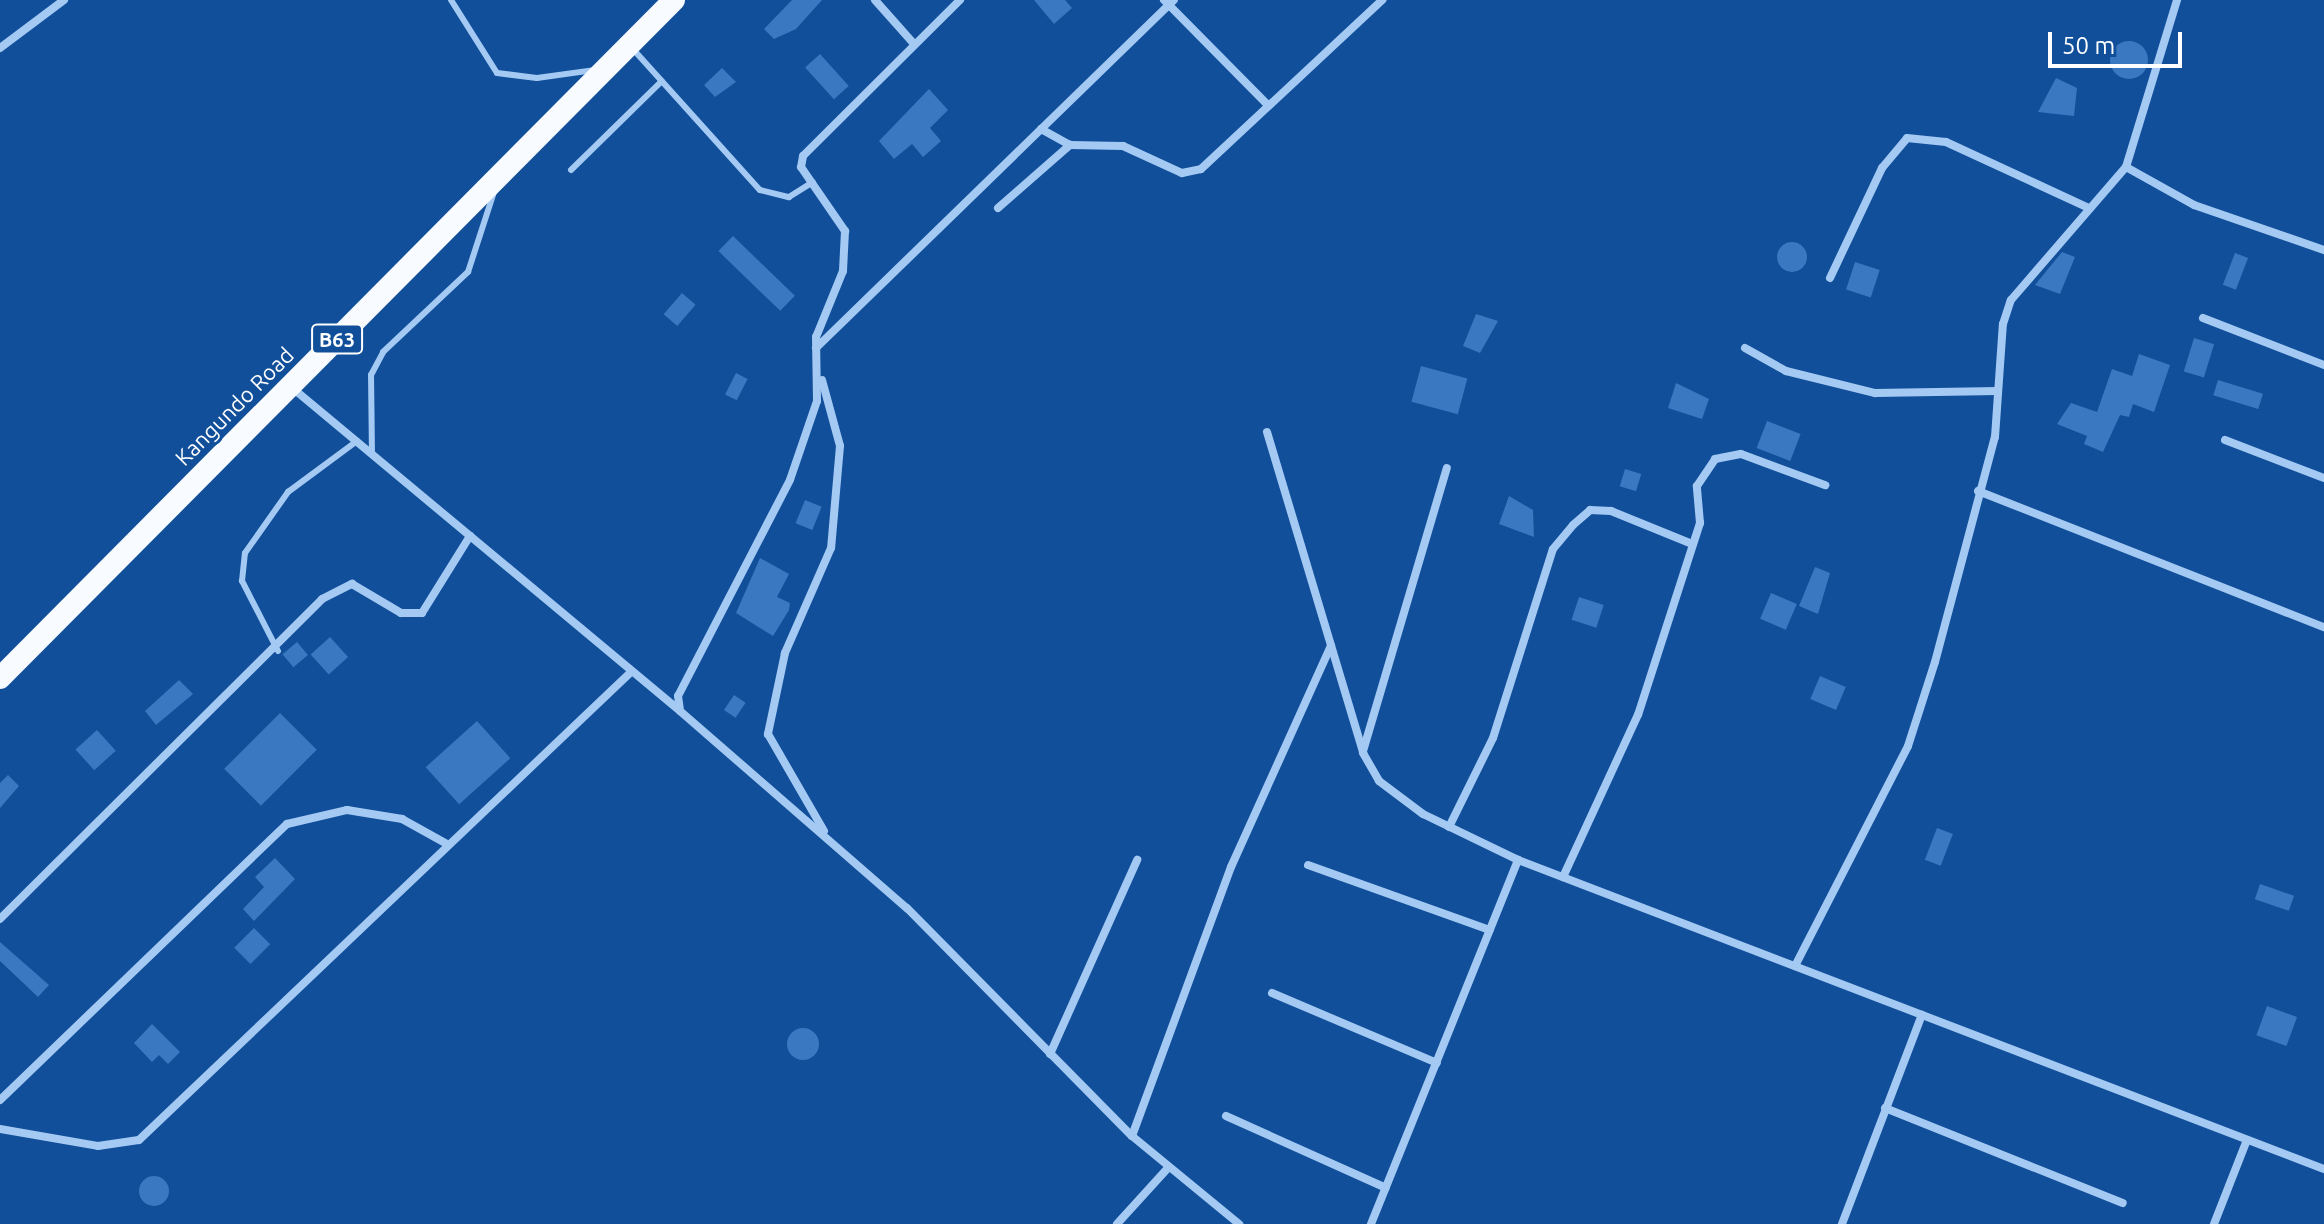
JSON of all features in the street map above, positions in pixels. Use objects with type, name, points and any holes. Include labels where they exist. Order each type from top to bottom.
[{"type":"highway","name":"Kangundo Road","points":[[0,678],[674,0]]},
{"type":"street","points":[[0,48],[64,0]]},
{"type":"street","points":[[875,0],[914,44]]},
{"type":"street","points":[[825,834],[768,734],[785,653],[831,548],[840,446],[815,349],[846,252],[839,213],[801,167],[809,143],[960,0]]},
{"type":"street","points":[[1041,129],[1070,145],[1123,146],[1192,173],[1382,0]]},
{"type":"street","points":[[1795,966],[1908,746],[1995,437],[2011,300],[2126,167],[2177,0]]},
{"type":"street","points":[[815,349],[1169,2],[1266,103]]},
{"type":"street","points":[[1830,278],[1882,168],[1907,138],[1946,142],[2089,208]]},
{"type":"street","points":[[998,208],[1070,145]]},
{"type":"street","points":[[2126,167],[2194,205],[2324,250]]},
{"type":"street","points":[[2203,318],[2324,365]]},
{"type":"street","points":[[1745,348],[1786,371],[1875,393],[1998,391]]},
{"type":"street","points":[[680,711],[684,682],[800,457],[821,379]]},
{"type":"street","points":[[290,386],[825,834],[944,944],[1132,1136],[1239,1224]]},
{"type":"street","points":[[1267,432],[1363,753],[1379,781],[1449,827],[1518,860],[2324,1169]]},
{"type":"street","points":[[2225,440],[2324,478]]},
{"type":"street","points":[[1563,877],[1638,715],[1690,543],[1700,523],[1697,486],[1715,459],[1741,454],[1825,485]]},
{"type":"street","points":[[1363,753],[1447,468]]},
{"type":"street","points":[[1978,491],[2324,627]]},
{"type":"street","points":[[1449,827],[1493,738],[1553,549],[1573,525],[1590,510],[1611,511],[1690,543]]},
{"type":"street","points":[[0,919],[278,651],[322,599],[352,584],[401,613],[422,613],[470,536]]},
{"type":"street","points":[[1132,1136],[1231,867],[1331,646]]},
{"type":"street","points":[[0,1129],[98,1146],[139,1140],[632,671]]},
{"type":"street","points":[[0,1100],[287,824],[347,810],[402,819],[447,844]]},
{"type":"street","points":[[1050,1054],[1137,860]]},
{"type":"street","points":[[1371,1224],[1518,860]]},
{"type":"street","points":[[1308,865],[1490,930]]},
{"type":"street","points":[[1272,993],[1437,1063]]},
{"type":"street","points":[[1843,1224],[1922,1015]]},
{"type":"street","points":[[1885,1108],[2123,1203]]},
{"type":"street","points":[[1226,1116],[1386,1188]]},
{"type":"street","points":[[2214,1224],[2247,1140]]},
{"type":"street","points":[[1117,1224],[1168,1168]]},
{"type":"lane","points":[[451,0],[497,73],[537,78],[607,68]]},
{"type":"lane","points":[[629,45],[760,190],[789,197],[813,182]]},
{"type":"lane","points":[[571,170],[662,81]]},
{"type":"lane","points":[[372,455],[371,375],[383,352],[468,272],[498,177]]},
{"type":"lane","points":[[278,651],[242,581],[245,553],[288,492],[357,441]]},
{"type":"building","points":[[792,0],[822,0],[796,29],[774,39],[764,29]]},
{"type":"building","points":[[1034,0],[1065,0],[1072,8],[1054,24]]},
{"type":"building","points":[[2129,41],[2142,47],[2148,60],[2142,73],[2129,79],[2116,73],[2110,60],[2116,47]]},
{"type":"building","points":[[820,54],[849,86],[834,99],[805,67]]},
{"type":"building","points":[[722,68],[736,82],[715,97],[704,85]]},
{"type":"building","points":[[2056,78],[2077,88],[2074,116],[2038,112]]},
{"type":"building","points":[[929,89],[948,110],[930,128],[941,141],[923,157],[912,144],[894,159],[879,141]]},
{"type":"building","points":[[733,236],[795,296],[780,311],[718,251]]},
{"type":"building","points":[[1792,242],[1803,246],[1807,257],[1803,268],[1792,272],[1781,268],[1777,257],[1781,246]]},
{"type":"building","points":[[2062,252],[2075,257],[2060,294],[2035,285]]},
{"type":"building","points":[[2235,253],[2248,258],[2236,290],[2223,285]]},
{"type":"building","points":[[1855,262],[1880,270],[1871,298],[1846,290]]},
{"type":"building","points":[[682,293],[696,305],[677,326],[664,314]]},
{"type":"building","points":[[1476,314],[1498,321],[1480,353],[1463,346]]},
{"type":"building","points":[[2194,338],[2214,344],[2204,378],[2184,371]]},
{"type":"building","points":[[2139,354],[2170,365],[2154,412],[2133,404],[2129,417],[2120,415],[2103,452],[2084,444],[2087,436],[2057,424],[2071,403],[2097,412],[2112,369],[2132,376]]},
{"type":"building","points":[[1421,366],[1467,378],[1458,414],[1411,402]]},
{"type":"building","points":[[736,373],[748,379],[737,400],[725,394]]},
{"type":"building","points":[[2218,380],[2263,394],[2258,409],[2213,395]]},
{"type":"building","points":[[1676,383],[1709,399],[1702,419],[1668,408]]},
{"type":"building","points":[[1767,421],[1801,434],[1790,461],[1757,448]]},
{"type":"building","points":[[1625,469],[1641,474],[1636,491],[1620,486]]},
{"type":"building","points":[[1509,496],[1533,510],[1534,537],[1499,524]]},
{"type":"building","points":[[805,500],[822,507],[812,530],[796,523]]},
{"type":"building","points":[[760,558],[789,574],[777,597],[790,603],[789,610],[773,636],[736,613]]},
{"type":"building","points":[[1815,567],[1830,573],[1818,614],[1799,606]]},
{"type":"building","points":[[1771,593],[1797,604],[1786,630],[1760,619]]},
{"type":"building","points":[[1579,597],[1604,605],[1596,628],[1572,620]]},
{"type":"building","points":[[330,637],[348,657],[329,674],[311,654]]},
{"type":"building","points":[[297,642],[308,655],[293,667],[282,654]]},
{"type":"building","points":[[1820,676],[1846,687],[1836,710],[1810,699]]},
{"type":"building","points":[[179,680],[193,694],[156,725],[145,711]]},
{"type":"building","points":[[734,695],[746,703],[736,718],[724,710]]},
{"type":"building","points":[[280,713],[317,750],[261,806],[224,769]]},
{"type":"building","points":[[477,721],[510,758],[459,804],[426,767]]},
{"type":"building","points":[[97,730],[116,751],[94,770],[75,749]]},
{"type":"building","points":[[8,775],[19,786],[0,808],[0,783]]},
{"type":"building","points":[[1937,828],[1953,834],[1941,866],[1925,860]]},
{"type":"building","points":[[275,858],[295,879],[254,921],[243,909],[264,887],[255,877]]},
{"type":"building","points":[[2260,884],[2294,896],[2289,911],[2255,899]]},
{"type":"building","points":[[254,928],[270,944],[250,964],[234,948]]},
{"type":"building","points":[[0,942],[49,985],[38,997],[0,961]]},
{"type":"building","points":[[2267,1006],[2297,1017],[2286,1046],[2256,1035]]},
{"type":"building","points":[[152,1024],[180,1052],[168,1064],[159,1055],[152,1062],[134,1043]]},
{"type":"building","points":[[803,1028],[815,1032],[819,1044],[815,1056],[803,1060],[791,1056],[787,1044],[791,1032]]},
{"type":"building","points":[[154,1176],[164,1181],[169,1191],[164,1201],[154,1206],[144,1201],[139,1191],[144,1181]]}]
